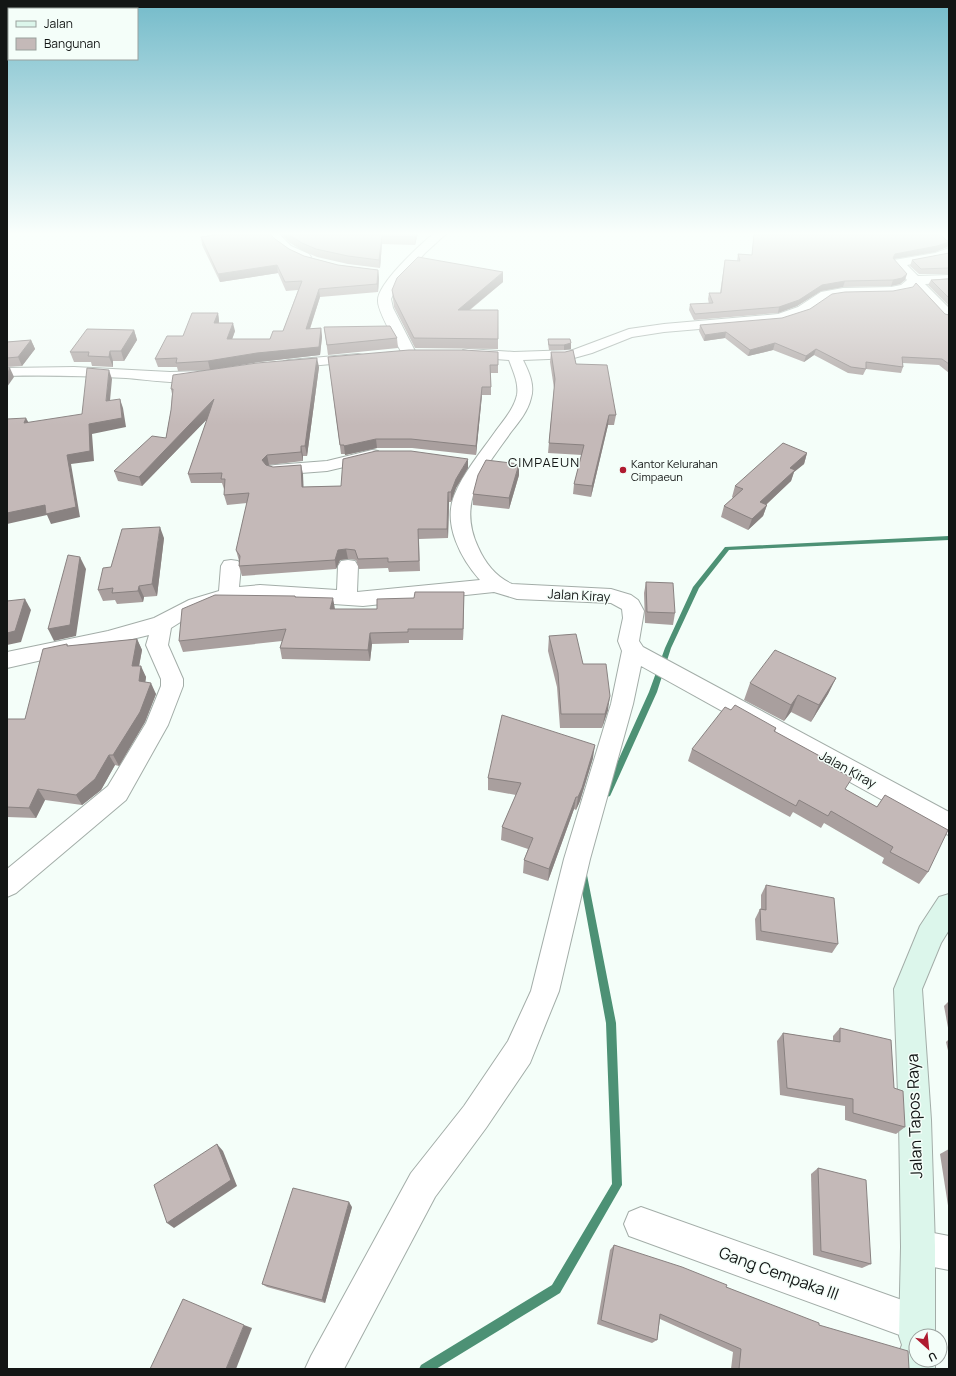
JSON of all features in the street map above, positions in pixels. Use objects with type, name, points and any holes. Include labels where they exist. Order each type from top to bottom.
[{"type":"main road","name":"Jalan Tapos Raya","points":[[919,1328],[933,1250],[915,1120],[908,989],[930,936],[949,906]]},
{"type":"street","points":[[385,297],[384,304],[416,353],[394,355]]},
{"type":"street","points":[[456,353],[514,356],[564,356],[587,350],[629,333],[664,328],[780,318],[803,310],[823,297]]},
{"type":"street","points":[[931,297],[949,316]]},
{"type":"street","name":"Jalan Kiray","points":[[514,356],[522,374],[525,386],[524,395],[519,410],[474,462],[461,503],[461,520],[467,546],[474,561],[497,585],[504,589],[517,592],[611,596],[622,598],[630,602],[634,611],[629,641],[638,654],[949,824]]},
{"type":"street","points":[[274,365],[372,357]]},
{"type":"street","points":[[7,372],[85,371],[166,378],[216,374]]},
{"type":"street","points":[[275,470],[327,466],[377,454],[391,454]]},
{"type":"street","points":[[229,595],[231,566]]},
{"type":"street","points":[[347,598],[348,566]]},
{"type":"street","points":[[7,660],[108,638],[161,624],[196,605],[229,595],[260,592],[347,598],[376,598],[497,585]]},
{"type":"street","points":[[7,885],[117,793],[157,726],[172,686],[172,679],[157,645],[161,624]]},
{"type":"street","points":[[324,1369],[423,1185],[475,1117],[519,1052],[543,997],[577,859],[638,654]]},
{"type":"street","name":"Gang Cempaka III","points":[[641,1224],[908,1335]]},
{"type":"building","points":[[296,297],[316,297],[306,329],[321,328],[319,347],[257,353],[208,361],[176,363],[177,358],[155,359],[167,336],[183,336],[192,313],[218,313],[214,323],[233,323],[227,339],[270,339],[273,331],[283,331]]},
{"type":"building","points":[[473,297],[458,310],[498,310],[498,339],[414,338],[394,298]]},
{"type":"building","points":[[711,297],[803,297],[779,307],[695,314],[690,304],[713,303]]},
{"type":"building","points":[[827,297],[929,297],[945,314],[949,315],[949,364],[942,359],[902,357],[903,367],[866,362],[866,369],[851,367],[816,349],[806,356],[775,343],[750,350],[726,332],[705,335],[700,325],[782,318],[810,309]]},
{"type":"building","points":[[390,326],[397,338],[327,345],[324,327]]},
{"type":"building","points":[[87,329],[134,330],[121,351],[110,351],[109,357],[88,356],[89,352],[70,352]]},
{"type":"building","points":[[548,339],[570,339],[571,343],[564,345],[549,345]]},
{"type":"building","points":[[31,340],[18,357],[7,358],[7,342]]},
{"type":"building","points":[[409,350],[463,350],[498,352],[498,365],[490,365],[491,387],[482,387],[476,446],[411,439],[376,439],[344,446],[340,445],[328,357]]},
{"type":"building","points":[[573,350],[576,364],[607,365],[616,415],[609,415],[592,486],[574,484],[584,445],[549,443],[555,379],[551,352],[565,352]]},
{"type":"building","points":[[317,358],[305,446],[301,446],[301,452],[267,455],[262,460],[266,465],[273,467],[301,465],[302,487],[341,486],[343,459],[376,451],[411,451],[468,459],[456,479],[451,492],[448,492],[447,529],[418,529],[419,561],[388,562],[388,558],[358,559],[355,550],[346,549],[338,550],[335,560],[239,566],[240,556],[236,550],[249,493],[224,495],[225,479],[221,479],[222,473],[188,474],[214,399],[139,477],[114,471],[152,436],[166,438],[171,410],[173,375],[257,363]]},
{"type":"building","points":[[87,368],[109,370],[106,401],[120,399],[122,418],[89,424],[90,451],[67,455],[76,507],[46,514],[45,505],[7,513],[7,419],[26,418],[24,423],[82,414]]},
{"type":"building","points":[[783,443],[807,453],[790,468],[795,470],[760,502],[767,505],[752,519],[724,506],[743,489],[735,486]]},
{"type":"building","points":[[486,460],[519,464],[509,498],[473,494],[478,475]]},
{"type":"building","points":[[160,527],[152,584],[139,586],[138,591],[112,593],[113,588],[98,590],[103,568],[111,567],[122,529]]},
{"type":"building","points":[[68,555],[80,557],[70,625],[48,629]]},
{"type":"building","points":[[646,582],[673,583],[675,613],[647,612]]},
{"type":"building","points":[[415,592],[464,592],[463,629],[408,629],[408,632],[370,633],[368,650],[280,648],[286,629],[179,641],[182,609],[215,595],[333,598],[330,609],[377,609],[377,599],[414,598]]},
{"type":"building","points":[[25,599],[15,631],[7,633],[7,601]]},
{"type":"building","points":[[576,634],[583,664],[606,664],[610,696],[605,714],[561,714],[558,673],[549,636]]},
{"type":"building","points":[[137,639],[132,666],[141,666],[139,681],[151,683],[140,712],[113,755],[109,755],[95,779],[76,795],[38,789],[29,808],[7,807],[7,719],[25,719],[43,649],[67,644],[67,646]]},
{"type":"building","points":[[775,650],[836,678],[819,705],[798,695],[791,705],[750,683]]},
{"type":"building","points":[[735,705],[776,728],[774,731],[827,760],[824,763],[852,778],[845,789],[877,807],[885,795],[948,830],[928,872],[890,852],[893,847],[831,811],[828,816],[799,800],[796,806],[692,749],[725,707],[731,710]]},
{"type":"building","points":[[502,715],[595,745],[582,788],[578,797],[576,797],[549,869],[524,860],[533,838],[502,827],[521,783],[488,778]]},
{"type":"building","points":[[766,885],[834,898],[838,944],[761,931],[760,909],[766,910]]},
{"type":"building","points":[[840,1028],[891,1040],[894,1088],[903,1091],[905,1127],[853,1113],[853,1099],[787,1088],[783,1033],[840,1042]]},
{"type":"building","points":[[217,1144],[231,1180],[167,1223],[154,1185]]},
{"type":"building","points":[[818,1168],[866,1180],[871,1264],[821,1251]]},
{"type":"building","points":[[293,1188],[349,1202],[322,1300],[262,1284]]},
{"type":"building","points":[[614,1245],[682,1267],[727,1285],[726,1287],[819,1323],[819,1325],[908,1351],[909,1369],[739,1369],[741,1349],[660,1314],[657,1340],[601,1320]]},
{"type":"building","points":[[183,1299],[244,1325],[226,1369],[150,1369]]},
{"type":"waterway","points":[[607,794],[653,692],[668,648],[696,587],[727,548],[949,538]]},
{"type":"waterway","points":[[425,1369],[556,1289],[617,1185],[611,1023],[583,875]]},
{"type":"place","name":"Kantor Kelurahan Cimpaeun","points":[[623,470]]},
{"type":"district","name":"CIMPAEUN","points":[[544,462]]}]
